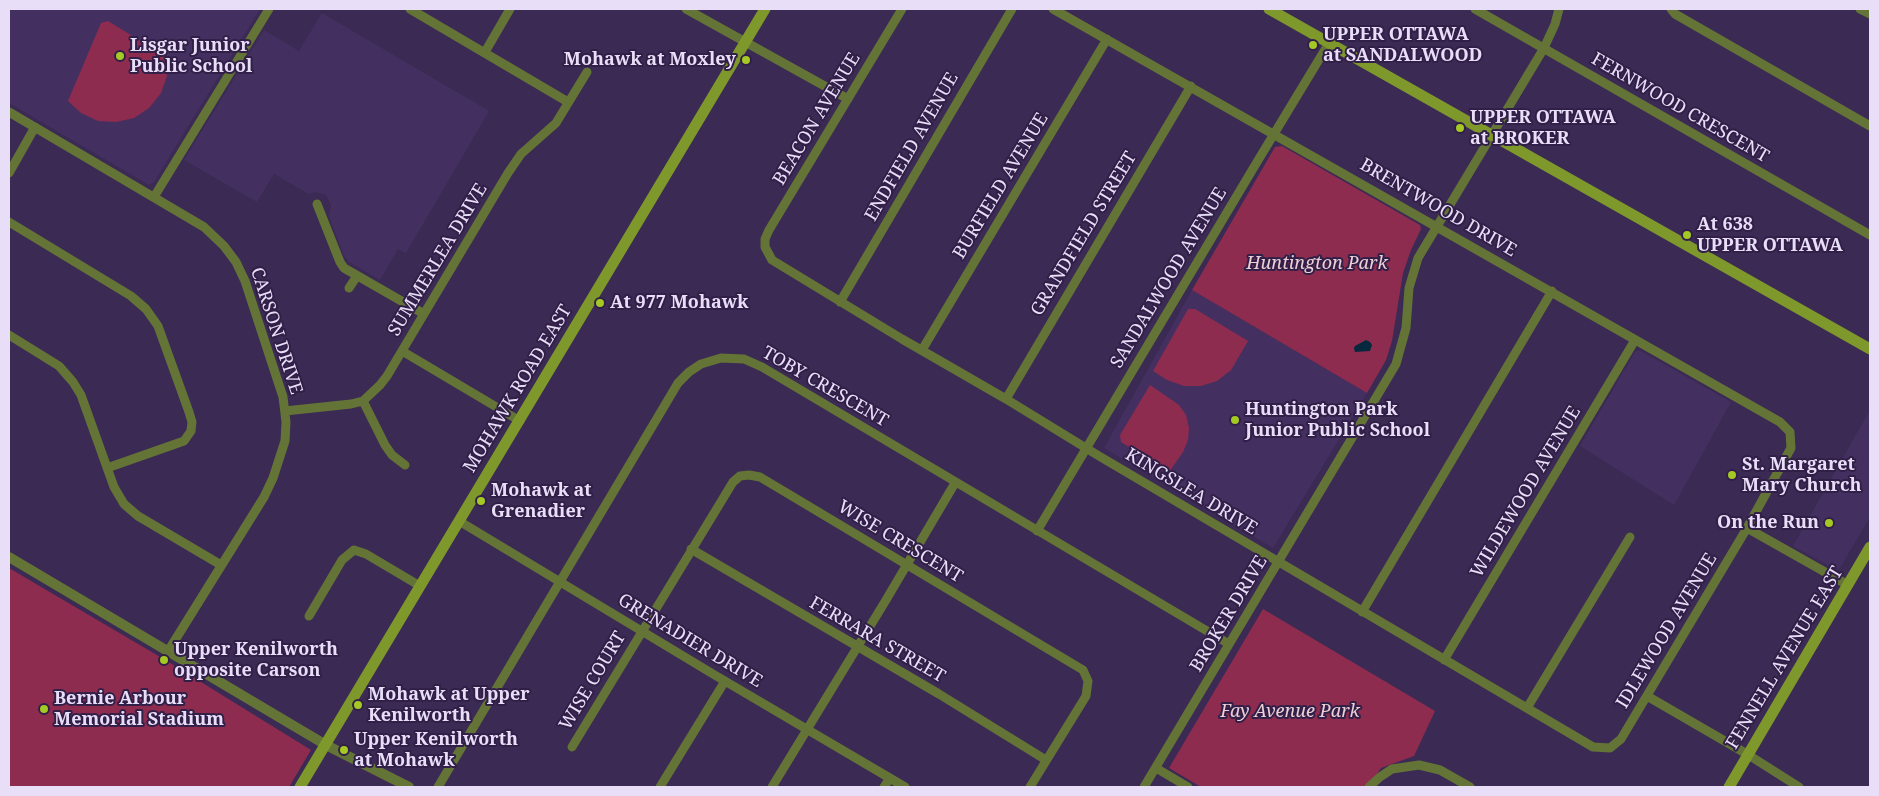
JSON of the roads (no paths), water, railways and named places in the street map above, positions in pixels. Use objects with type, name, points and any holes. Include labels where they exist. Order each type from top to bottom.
[{"type":"main road","name":"MOHAWK ROAD EAST","points":[[300,787],[765,9]]},
{"type":"main road","points":[[1269,9],[1870,349]]},
{"type":"main road","name":"FENNELL AVENUE EAST","points":[[1728,787],[1870,547]]},
{"type":"street","points":[[154,197],[269,9]]},
{"type":"street","points":[[410,9],[568,102]]},
{"type":"street","points":[[485,52],[510,9]]},
{"type":"street","points":[[686,9],[848,99]]},
{"type":"street","name":"BEACON AVENUE","points":[[765,248],[765,239],[770,228],[902,9]]},
{"type":"street","name":"ENDFIELD AVENUE","points":[[840,302],[1012,9]]},
{"type":"street","name":"BRENTWOOD DRIVE","points":[[1053,9],[1780,422],[1790,432],[1791,448]]},
{"type":"street","name":"FERNWOOD CRESCENT","points":[[1475,9],[1870,235]]},
{"type":"street","name":"BROKER DRIVE","points":[[1144,787],[1396,364],[1406,328],[1408,301],[1414,269],[1421,252],[1544,48],[1559,9]]},
{"type":"street","points":[[1671,9],[1675,14],[1870,126]]},
{"type":"street","points":[[1860,9],[1870,14]]},
{"type":"street","name":"BURFIELD AVENUE","points":[[922,350],[1107,39]]},
{"type":"street","name":"SANDALWOOD AVENUE","points":[[1038,531],[1329,43]]},
{"type":"street","name":"SUMMERLEA DRIVE","points":[[363,401],[380,385],[402,351],[508,173],[521,154],[556,123],[587,72]]},
{"type":"street","name":"GRANDFIELD STREET","points":[[1006,399],[1191,86]]},
{"type":"street","name":"CARSON DRIVE","points":[[9,112],[210,231],[232,256],[245,281],[274,365],[283,397],[285,441],[273,478],[264,497],[167,652]]},
{"type":"street","points":[[9,173],[35,127]]},
{"type":"street","points":[[318,204],[340,262],[346,270],[424,314]]},
{"type":"street","points":[[9,222],[131,296],[153,317],[161,333],[189,412],[192,422],[191,431],[184,440],[107,468]]},
{"type":"street","name":"KINGSLEA DRIVE","points":[[765,248],[770,258],[776,263],[1362,612],[1593,747],[1610,748]]},
{"type":"street","points":[[350,288],[357,276]]},
{"type":"street","points":[[1362,612],[1552,291]]},
{"type":"street","points":[[9,335],[59,366],[74,382],[81,395],[118,495],[131,511],[222,565]]},
{"type":"street","name":"WILDEWOOD AVENUE","points":[[1444,660],[1635,340]]},
{"type":"street","points":[[402,351],[520,421]]},
{"type":"street","name":"TOBY CRESCENT","points":[[438,787],[678,383],[688,372],[711,360],[735,358],[753,362],[1229,644]]},
{"type":"street","points":[[285,411],[363,401],[385,445],[392,455],[405,465]]},
{"type":"street","name":"IDLEWOOD AVENUE","points":[[1610,748],[1621,739],[1747,528],[1791,448]]},
{"type":"street","name":"WISE CRESCENT","points":[[642,631],[733,482],[740,476],[749,474],[760,477],[1079,666],[1086,674],[1089,686],[1086,696],[1030,787]]},
{"type":"street","points":[[772,787],[955,483]]},
{"type":"street","name":"GRENADIER DRIVE","points":[[459,521],[905,787]]},
{"type":"street","points":[[1747,528],[1848,586]]},
{"type":"street","points":[[1527,708],[1630,537]]},
{"type":"street","points":[[309,616],[342,560],[354,550],[366,554],[420,586]]},
{"type":"street","name":"FERRARA STREET","points":[[691,550],[939,694],[1046,760]]},
{"type":"street","points":[[9,557],[326,745],[409,787]]},
{"type":"street","name":"WISE COURT","points":[[572,747],[642,631]]},
{"type":"street","points":[[660,787],[725,681]]},
{"type":"street","points":[[1646,696],[1799,787]]},
{"type":"street","points":[[1369,787],[1392,769],[1419,765],[1440,770],[1470,787]]},
{"type":"street","points":[[1156,768],[1188,787]]},
{"type":"street","points":[[884,787],[890,778]]},
{"type":"water","points":[[1366,340],[1372,345],[1370,351],[1355,352],[1355,346]]},
{"type":"place","name":"UPPER OTTAWA at SANDALWOOD","points":[[1313,45]]},
{"type":"place","name":"Lisgar Junior Public School","points":[[120,56]]},
{"type":"place","name":"Mohawk at Moxley","points":[[746,60]]},
{"type":"place","name":"UPPER OTTAWA at BROKER","points":[[1460,128]]},
{"type":"place","name":"At 638 UPPER OTTAWA","points":[[1687,235]]},
{"type":"place","name":"At 977 Mohawk","points":[[600,303]]},
{"type":"place","name":"Huntington Park Junior Public School","points":[[1235,420]]},
{"type":"place","name":"St. Margaret Mary Church","points":[[1732,475]]},
{"type":"place","name":"Mohawk at Grenadier","points":[[481,501]]},
{"type":"place","name":"On the Run","points":[[1829,523]]},
{"type":"place","name":"Upper Kenilworth opposite Carson","points":[[164,660]]},
{"type":"place","name":"Mohawk at Upper Kenilworth","points":[[358,705]]},
{"type":"place","name":"Bernie Arbour Memorial Stadium","points":[[44,709]]},
{"type":"place","name":"Upper Kenilworth at Mohawk","points":[[344,750]]},
{"type":"park label","name":"Huntington Park","points":[[1317,264]]},
{"type":"park label","name":"Fay Avenue Park","points":[[1290,712]]}]
